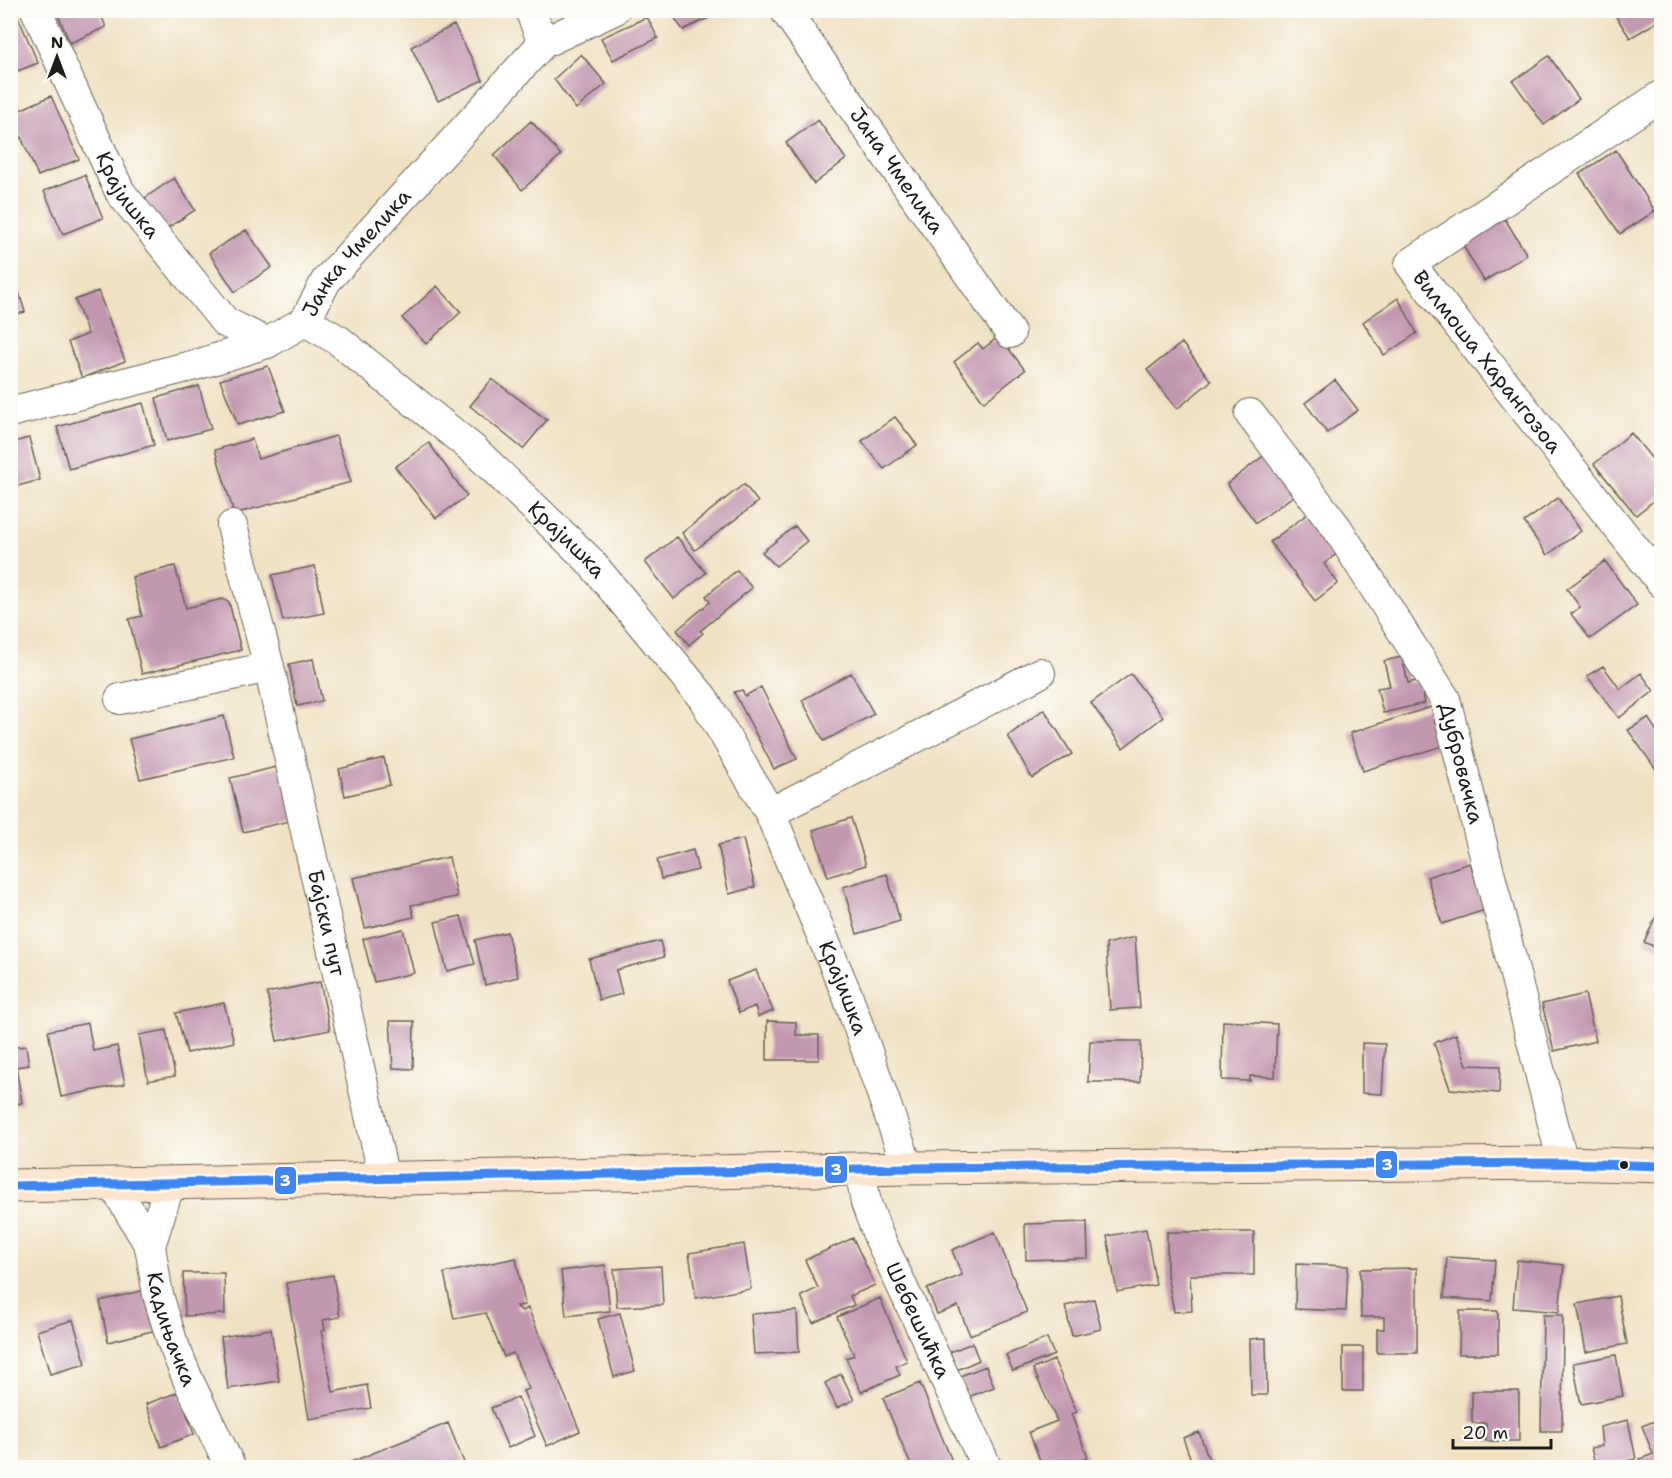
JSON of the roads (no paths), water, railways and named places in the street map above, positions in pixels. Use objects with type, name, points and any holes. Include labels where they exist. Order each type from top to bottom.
[{"type":"street","name":"Крајишка","points":[[36,10],[120,192],[225,322],[267,343]]},
{"type":"street","points":[[530,10],[543,43]]},
{"type":"street","name":"Јанка Чмелика","points":[[10,412],[199,364],[267,343],[305,321],[326,281],[543,43],[614,10]]},
{"type":"street","name":"Јана Чмелика","points":[[785,10],[1010,333]]},
{"type":"street","name":"Вилмоша Харангозоа","points":[[1662,94],[1410,264],[1662,583]]},
{"type":"street","name":"Крајишка","points":[[305,321],[338,340],[474,450],[588,559],[703,698],[770,813],[848,997],[908,1168]]},
{"type":"street","name":"Дубровачка","points":[[1250,414],[1337,528],[1445,699],[1563,1163]]},
{"type":"street","name":"Бајски пут","points":[[232,526],[269,667],[384,1178]]},
{"type":"street","points":[[120,699],[269,667]]},
{"type":"street","points":[[770,813],[1040,673]]},
{"type":"street","points":[[10,1186],[908,1168],[1563,1163],[1662,1166]]},
{"type":"street","name":"Шебешићка","points":[[860,1170],[866,1203],[878,1235],[987,1467]]},
{"type":"street","name":"Кадињачка","points":[[170,1183],[150,1246],[158,1295],[172,1341],[231,1467]]},
{"type":"street","points":[[113,1184],[150,1246]]}]
